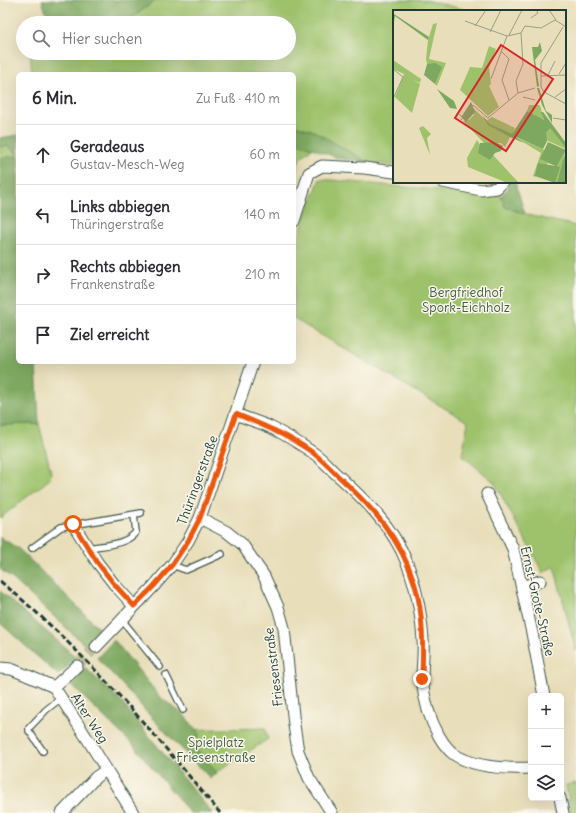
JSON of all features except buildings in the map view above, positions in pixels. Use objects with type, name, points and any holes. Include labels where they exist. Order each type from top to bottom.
[{"type":"street","points":[[296,215],[309,173],[322,166],[364,168],[393,172]]},
{"type":"street","points":[[448,183],[480,190],[497,188],[501,183]]},
{"type":"street","name":"Thüringerstraße","points":[[96,647],[154,586],[172,565],[188,541],[200,518],[252,364]]},
{"type":"street","points":[[236,414],[271,428],[313,453],[358,494],[396,540],[407,562],[416,586],[424,641],[422,679],[425,699],[431,722],[445,746],[454,755],[484,765],[504,768],[528,768]]},
{"type":"street","name":"Ernst-Grote-Straße","points":[[487,494],[513,549],[543,693]]},
{"type":"street","name":"Friesenstraße","points":[[200,518],[227,532],[242,544],[264,576],[278,607],[284,628],[298,751],[309,778],[332,813]]},
{"type":"street","points":[[73,524],[114,584],[134,606]]},
{"type":"street","points":[[522,587],[540,581]]},
{"type":"street","points":[[54,687],[77,666]]},
{"type":"street","name":"Alter Weg","points":[[0,668],[11,669],[54,687],[133,813]]},
{"type":"street","points":[[62,813],[96,777],[106,770]]},
{"type":"street","points":[[561,801],[563,813]]},
{"type":"lane","points":[[32,548],[61,527],[141,513]]},
{"type":"lane","points":[[89,548],[125,541],[131,537],[136,532],[134,515]]},
{"type":"lane","points":[[172,565],[186,570],[222,554]]},
{"type":"lane","points":[[122,620],[160,667]]},
{"type":"lane","points":[[166,675],[183,710]]},
{"type":"lane","points":[[43,751],[29,731],[29,728],[46,710],[61,698]]},
{"type":"green space","points":[[42,0],[156,0],[134,16],[47,16]]},
{"type":"green space","points":[[156,0],[427,0],[466,10],[393,10],[393,166],[367,162],[314,131],[296,126],[296,72],[32,72],[31,60],[296,60],[296,16],[134,16]]},
{"type":"green space","points":[[296,126],[314,131],[367,162],[338,158],[296,142]]},
{"type":"green space","points":[[16,135],[16,152],[8,146],[0,147],[0,138]]},
{"type":"green space","points":[[296,142],[312,148],[300,158],[296,169]]},
{"type":"green space","points":[[8,145],[16,152],[16,156],[0,158],[0,147]]},
{"type":"green space","points":[[16,156],[16,364],[36,364],[39,424],[0,425],[0,158]]},
{"type":"green space","name":"Bergfriedhof Spork-Eichholz","points":[[320,179],[501,196],[528,215],[576,226],[576,651],[554,566],[543,573],[494,482],[462,455],[468,422],[296,320],[296,247],[304,219]]},
{"type":"green space","points":[[504,183],[516,183],[525,214],[505,207],[501,196],[509,187]]},
{"type":"green space","points":[[39,424],[51,472],[50,479],[0,518],[0,425]]},
{"type":"green space","points":[[0,537],[19,549],[104,633],[88,648],[0,569]]},
{"type":"green space","points":[[0,591],[77,658],[58,675],[0,623]]},
{"type":"green space","points":[[113,641],[115,641],[160,697],[183,714],[200,734],[192,744],[217,773],[210,778],[97,658]]},
{"type":"green space","points":[[84,667],[118,698],[212,813],[190,813],[134,746],[68,682]]},
{"type":"green space","name":"Spielplatz Friesenstraße","points":[[265,728],[268,739],[211,776],[175,730]]},
{"type":"green space","points":[[576,783],[576,813],[571,813],[566,785]]},
{"type":"tunnel","points":[[77,666],[96,647]]},
{"type":"railway","points":[[0,581],[60,634],[116,692],[220,813]]},
{"type":"route","points":[[73,524],[97,562],[134,606],[172,565],[188,541],[200,518],[236,414],[271,428],[313,453],[358,494],[396,540],[407,562],[416,586],[420,607],[424,641],[422,679]]}]
